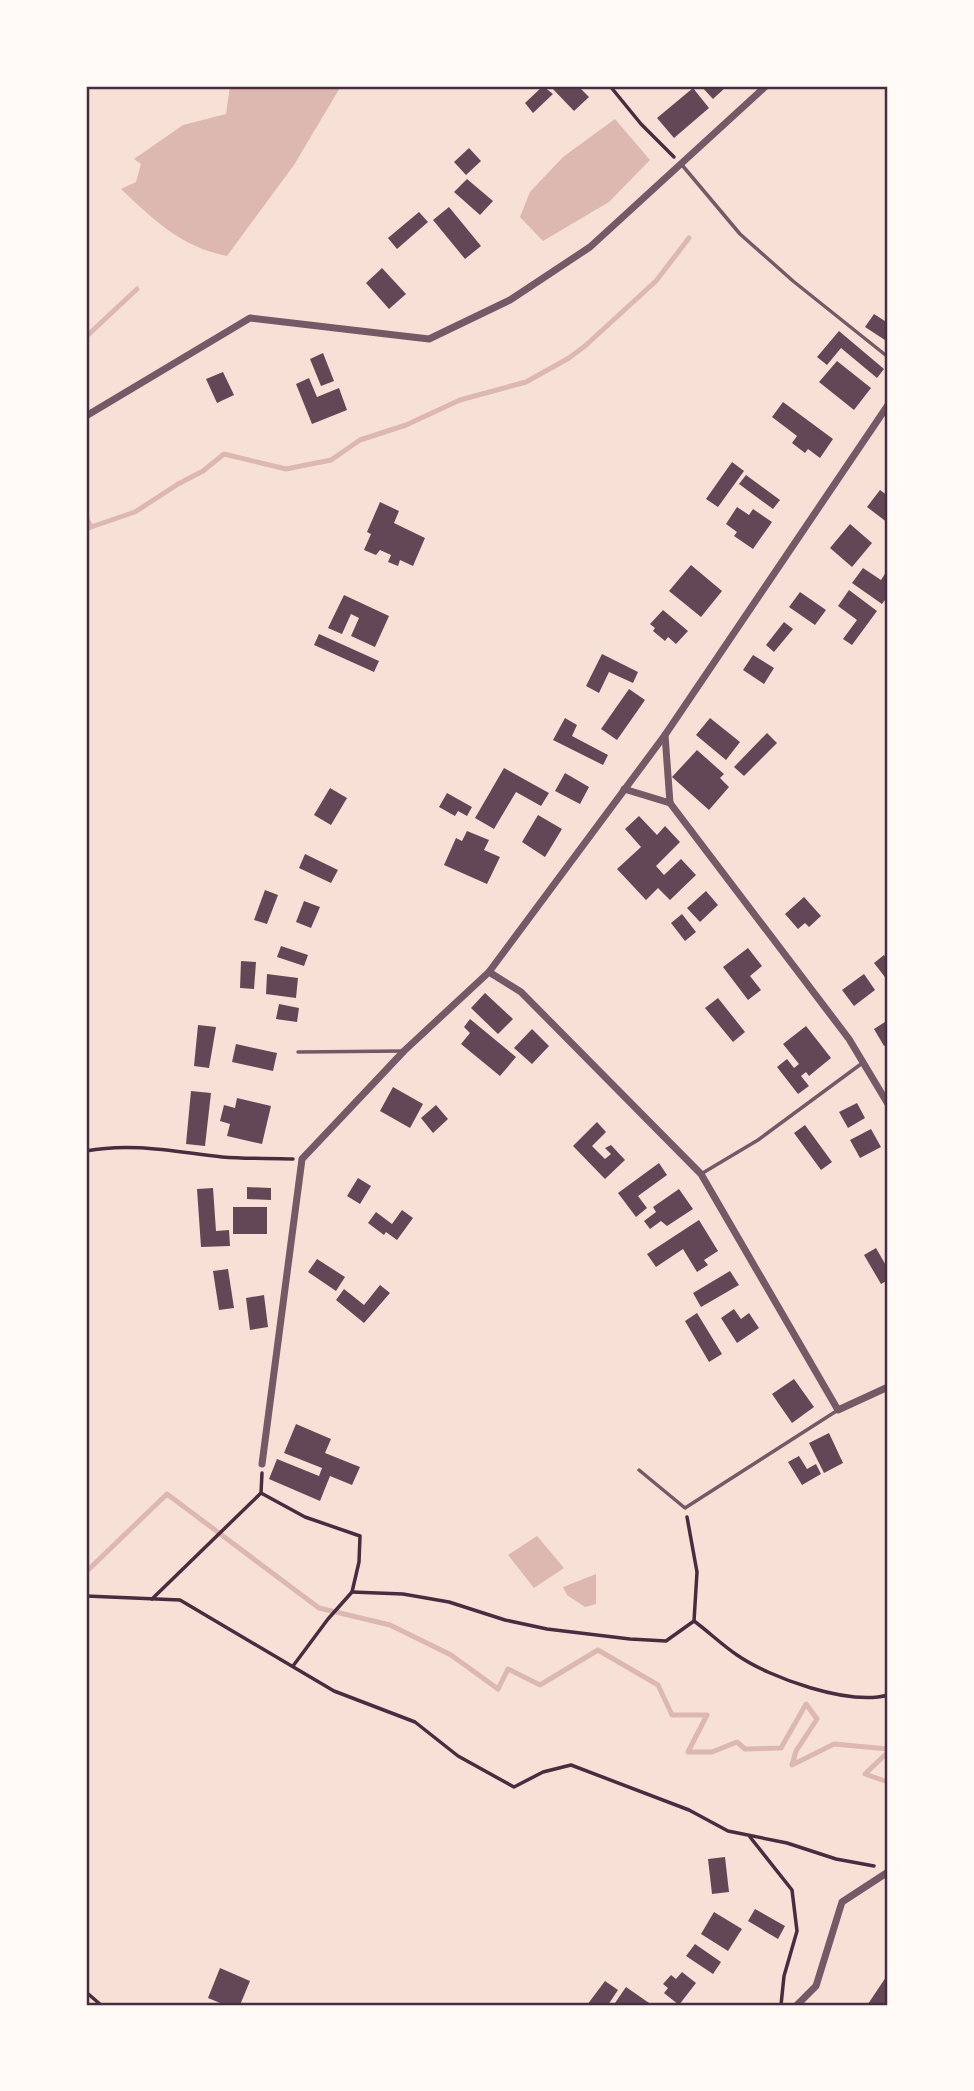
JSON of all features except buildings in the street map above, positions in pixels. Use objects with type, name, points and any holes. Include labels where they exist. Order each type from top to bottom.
[{"type":"street","points":[[86,416],[250,318],[429,339],[510,300],[590,247],[766,86]]},
{"type":"street","points":[[262,1464],[302,1160],[404,1051],[489,972],[665,734],[888,405]]},
{"type":"street","points":[[665,734],[670,803],[849,1039],[888,1104]]},
{"type":"street","points":[[624,789],[670,803]]},
{"type":"street","points":[[489,972],[521,992],[701,1174],[838,1410],[888,1387]]},
{"type":"street","points":[[797,2005],[816,1986],[842,1902],[888,1872]]},
{"type":"lane","points":[[681,163],[740,234],[888,358]]},
{"type":"lane","points":[[298,1052],[404,1051]]},
{"type":"lane","points":[[701,1174],[758,1140],[863,1063]]},
{"type":"lane","points":[[639,1471],[685,1508],[838,1410]]},
{"type":"path","points":[[610,86],[641,124],[681,163]]},
{"type":"path","points":[[86,1151],[110,1147],[158,1148],[223,1157],[302,1160]]},
{"type":"path","points":[[152,1599],[261,1493],[262,1464]]},
{"type":"path","points":[[261,1493],[305,1517],[360,1536],[359,1562],[352,1592],[293,1666]]},
{"type":"path","points":[[685,1508],[697,1572],[695,1621]]},
{"type":"path","points":[[352,1592],[415,1596],[449,1602],[505,1620],[547,1629],[630,1639],[666,1641],[695,1621]]},
{"type":"path","points":[[86,1596],[180,1600],[334,1691],[415,1722],[458,1756],[514,1787],[543,1772],[571,1765],[689,1810],[728,1831],[875,1866]]},
{"type":"path","points":[[695,1621],[739,1657],[792,1682],[840,1696],[875,1699],[888,1695]]},
{"type":"path","points":[[749,1836],[792,1890],[797,1931],[783,1976],[781,2005]]},
{"type":"path","points":[[86,1992],[101,2005]]},
{"type":"shaded area","points":[[230,86],[341,86],[294,165],[227,256],[196,246],[169,231],[121,189],[136,182],[141,164],[134,159],[183,125],[226,114]]},
{"type":"shaded area","points":[[615,119],[650,160],[609,202],[543,241],[520,217],[530,192],[563,157]]},
{"type":"shaded area","points":[[537,1536],[564,1568],[534,1588],[508,1555]]},
{"type":"shaded area","points":[[596,1574],[596,1604],[585,1607],[567,1595],[563,1587]]},
{"type":"waterway","points":[[91,527],[135,512],[203,471],[224,454],[286,469],[331,460],[360,440],[406,425],[460,400],[526,382],[585,346],[656,281],[689,238]]},
{"type":"waterway","points":[[86,330],[89,334],[137,289]]},
{"type":"waterway","points":[[86,517],[91,527],[86,529]]},
{"type":"waterway","points":[[86,1572],[167,1494],[319,1608],[390,1625],[451,1655],[498,1689],[508,1669],[540,1685],[598,1650],[658,1685],[672,1715],[707,1715],[688,1752],[712,1752],[737,1742],[745,1749],[781,1748],[806,1704],[817,1719],[796,1751],[792,1765],[834,1744],[888,1749]]},
{"type":"waterway","points":[[888,1752],[865,1774],[888,1782]]}]
